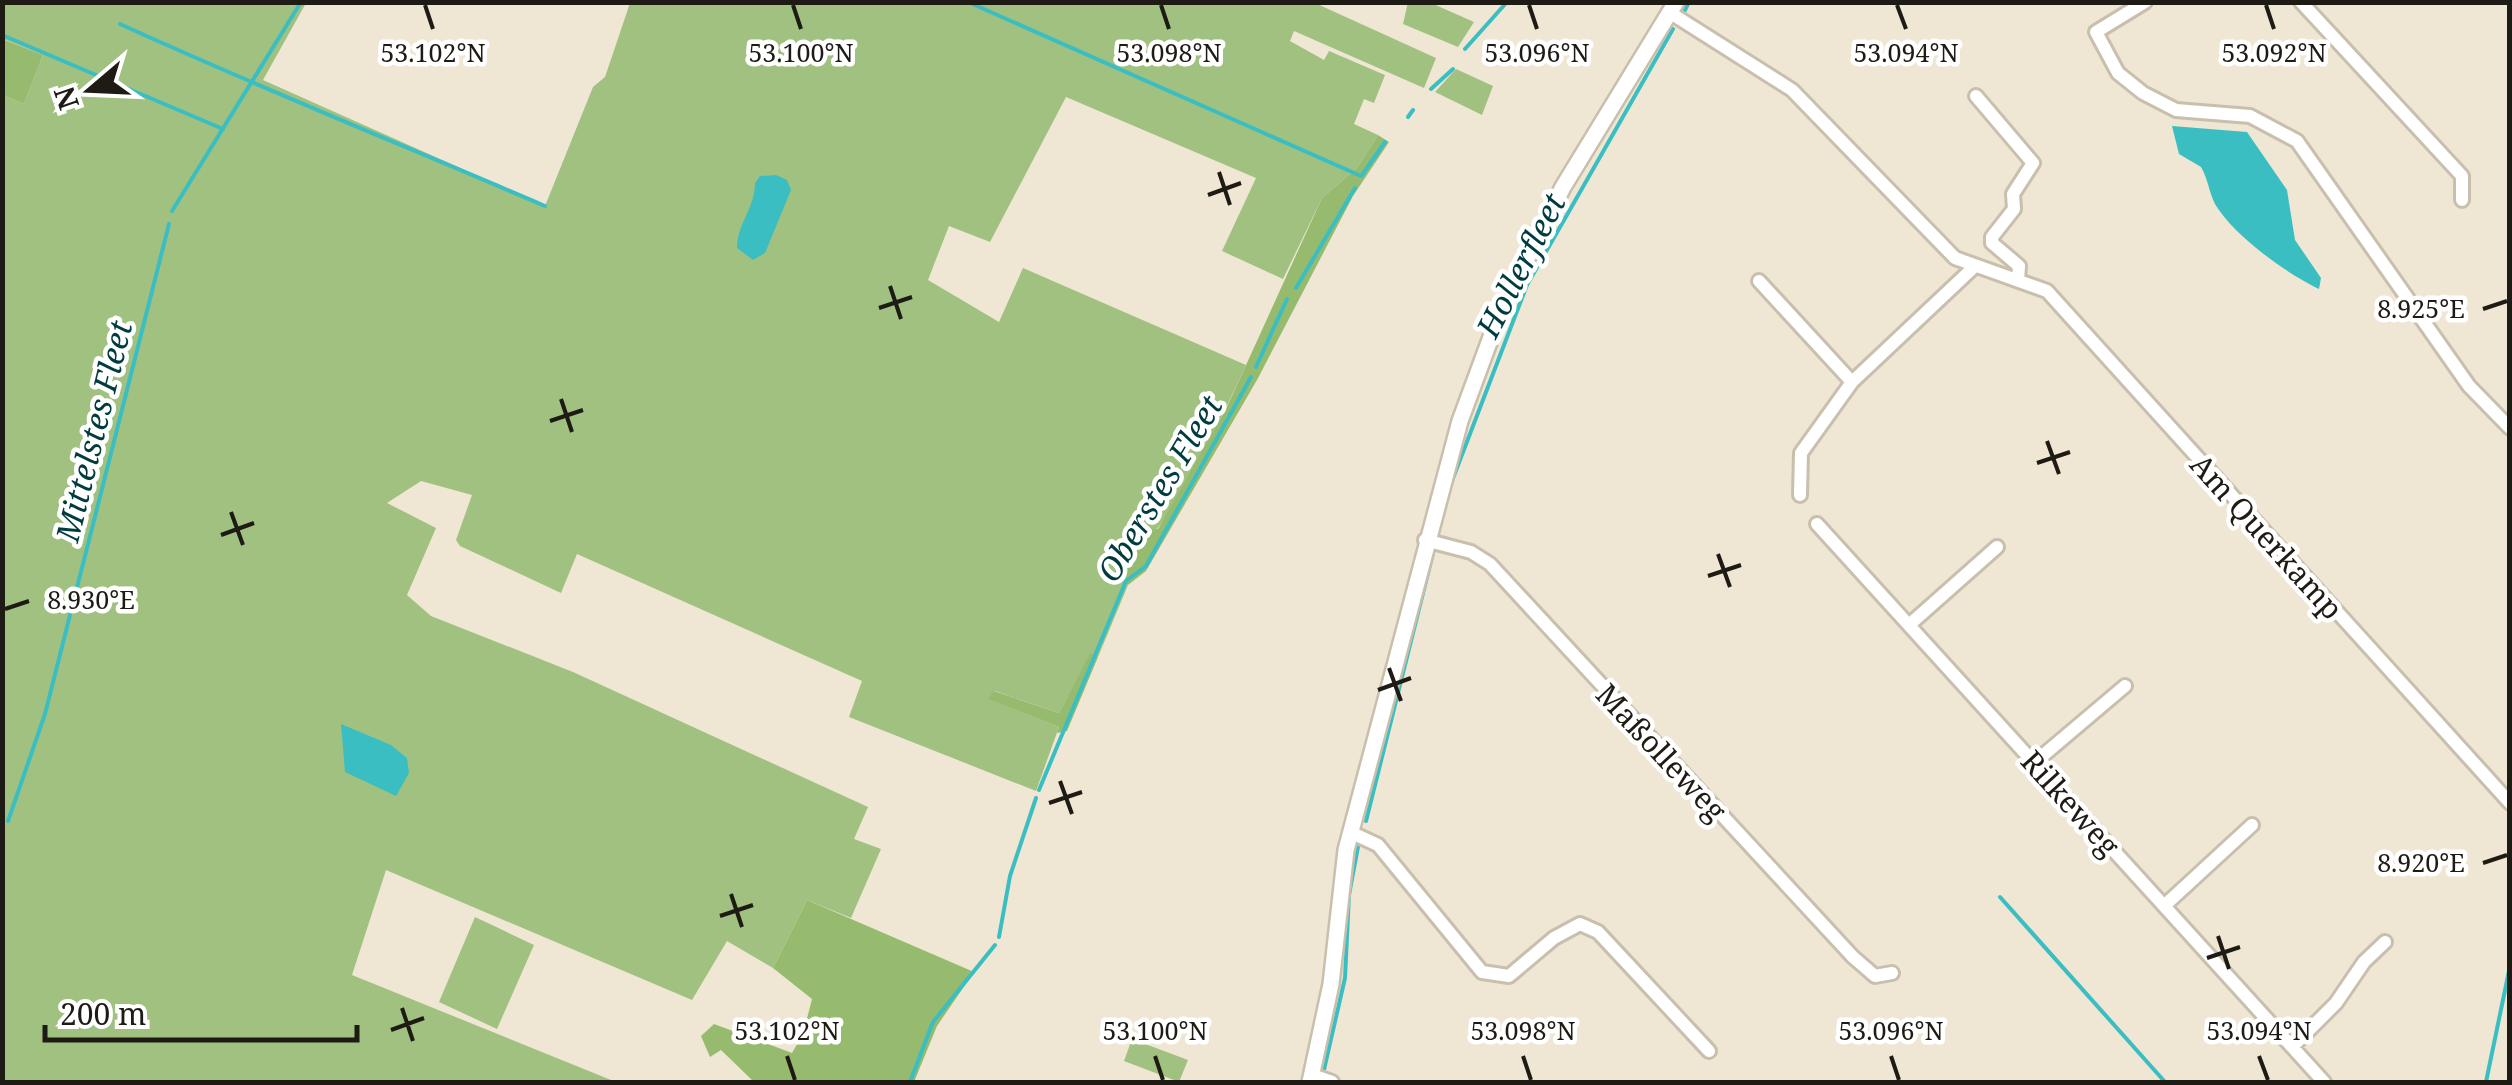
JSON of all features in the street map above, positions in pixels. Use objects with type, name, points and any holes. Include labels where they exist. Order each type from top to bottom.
[{"type":"street","points":[[2146,2],[2096,32],[2118,73],[2176,110],[2250,116],[2298,141],[2469,386],[2510,428]]},
{"type":"street","points":[[2301,2],[2462,176],[2462,200]]},
{"type":"street","points":[[1320,1079],[1339,881],[1424,540],[1460,421],[1502,310],[1563,188],[1672,8]]},
{"type":"street","name":"Am Querkamp","points":[[1672,8],[1792,90],[1955,258],[2046,291],[2510,803]]},
{"type":"street","name":"Am Querkamp","points":[[1976,96],[2034,163],[2013,194],[2014,209],[1992,238],[2019,266],[2018,280]]},
{"type":"street","points":[[1800,495],[1801,452],[1852,382],[1974,267]]},
{"type":"street","points":[[1760,281],[1852,382]]},
{"type":"street","name":"Rilkeweg","points":[[1818,524],[2324,1082]]},
{"type":"street","name":"Maßolleweg","points":[[1424,540],[1471,552],[1490,564],[1853,958],[1875,976],[1892,973]]},
{"type":"street","points":[[1909,625],[1997,547]]},
{"type":"street","points":[[2034,764],[2125,686]]},
{"type":"street","points":[[2164,906],[2252,825]]},
{"type":"street","points":[[1350,832],[1378,844],[1482,972],[1508,976],[1554,938],[1580,924],[1598,932],[1709,1051]]},
{"type":"street","points":[[2292,1048],[2336,1003],[2364,962],[2385,942]]},
{"type":"green space","points":[[1408,2],[1431,3],[1474,22],[1458,47],[1403,24]]},
{"type":"green space","points":[[3,3],[306,3],[263,80],[545,206],[593,87],[605,77],[630,3],[1315,3],[1436,58],[1424,88],[1294,31],[1290,41],[1324,60],[1329,51],[1385,75],[1374,103],[1364,99],[1354,124],[1378,135],[1357,168],[1322,198],[1283,279],[1222,251],[1256,178],[1066,97],[990,242],[949,226],[928,280],[999,322],[1023,268],[1246,365],[1177,500],[1117,581],[1128,585],[1098,657],[1090,654],[1059,713],[995,691],[989,699],[1059,727],[1036,791],[849,717],[862,681],[577,554],[561,593],[460,546],[456,540],[472,495],[421,481],[387,503],[436,528],[407,595],[431,616],[573,672],[868,807],[854,839],[881,849],[851,918],[807,900],[773,968],[727,941],[692,1000],[386,870],[352,975],[616,1082],[3,1082],[3,95],[24,104],[43,55],[3,39]]},
{"type":"green space","points":[[2,39],[43,55],[24,104],[3,95]]},
{"type":"green space","points":[[1456,69],[1493,86],[1482,115],[1435,92]]},
{"type":"green space","points":[[1378,135],[1389,142],[1353,196],[1257,380],[1146,571],[1128,585],[1117,581],[1138,532],[1158,529],[1226,409],[1322,198],[1357,168]]},
{"type":"green space","points":[[1090,653],[1098,657],[1067,731],[1057,733],[1059,727],[988,699],[994,691],[1059,713]]},
{"type":"green space","points":[[807,900],[974,972],[937,1026],[914,1082],[754,1082],[721,1050],[710,1057],[701,1036],[714,1024],[792,1053],[803,1034],[812,999],[773,968]]},
{"type":"green space","points":[[475,917],[534,945],[497,1029],[439,1002]]},
{"type":"green space","points":[[1132,1039],[1188,1060],[1179,1082],[1124,1061]]},
{"type":"water","points":[[2172,126],[2247,132],[2287,190],[2295,240],[2321,278],[2319,289],[2277,264],[2223,216],[2201,167],[2179,154]]},
{"type":"water","points":[[776,175],[787,180],[791,190],[765,253],[753,260],[737,248],[740,231],[755,183],[760,176]]},
{"type":"water","points":[[341,724],[391,745],[407,758],[409,773],[396,796],[345,772]]},
{"type":"waterway","name":"Mittelstes Fleet","points":[[172,211],[301,2]]},
{"type":"waterway","points":[[968,2],[1361,176]]},
{"type":"waterway","name":"Oberstes Fleet","points":[[1465,49],[1507,2]]},
{"type":"waterway","name":"Hollerfleet","points":[[1685,10],[1689,2]]},
{"type":"waterway","points":[[120,24],[545,206]]},
{"type":"waterway","name":"Hollerfleet","points":[[1450,486],[1527,285],[1673,29]]},
{"type":"waterway","points":[[2,35],[223,129]]},
{"type":"waterway","name":"Oberstes Fleet","points":[[1431,89],[1453,69]]},
{"type":"waterway","name":"Oberstes Fleet","points":[[1408,117],[1413,110]]},
{"type":"waterway","name":"Oberstes Fleet","points":[[1362,175],[1385,142]]},
{"type":"waterway","name":"Oberstes Fleet","points":[[1296,288],[1355,188]]},
{"type":"waterway","name":"Mittelstes Fleet","points":[[8,821],[45,714],[169,224]]},
{"type":"waterway","name":"Oberstes Fleet","points":[[1256,367],[1287,299]]},
{"type":"waterway","name":"Oberstes Fleet","points":[[1039,790],[1126,581],[1146,566],[1251,377]]},
{"type":"waterway","name":"Hollerfleet","points":[[1366,821],[1433,553]]},
{"type":"waterway","name":"Oberstes Fleet","points":[[999,937],[1010,876],[1036,798]]},
{"type":"waterway","name":"Hollerfleet","points":[[1323,1074],[1345,978],[1349,895],[1358,847]]},
{"type":"waterway","points":[[2000,897],[2165,1082]]},
{"type":"waterway","name":"Oberstes Fleet","points":[[910,1082],[933,1022],[995,945]]},
{"type":"waterway","points":[[2486,1082],[2510,966]]}]
